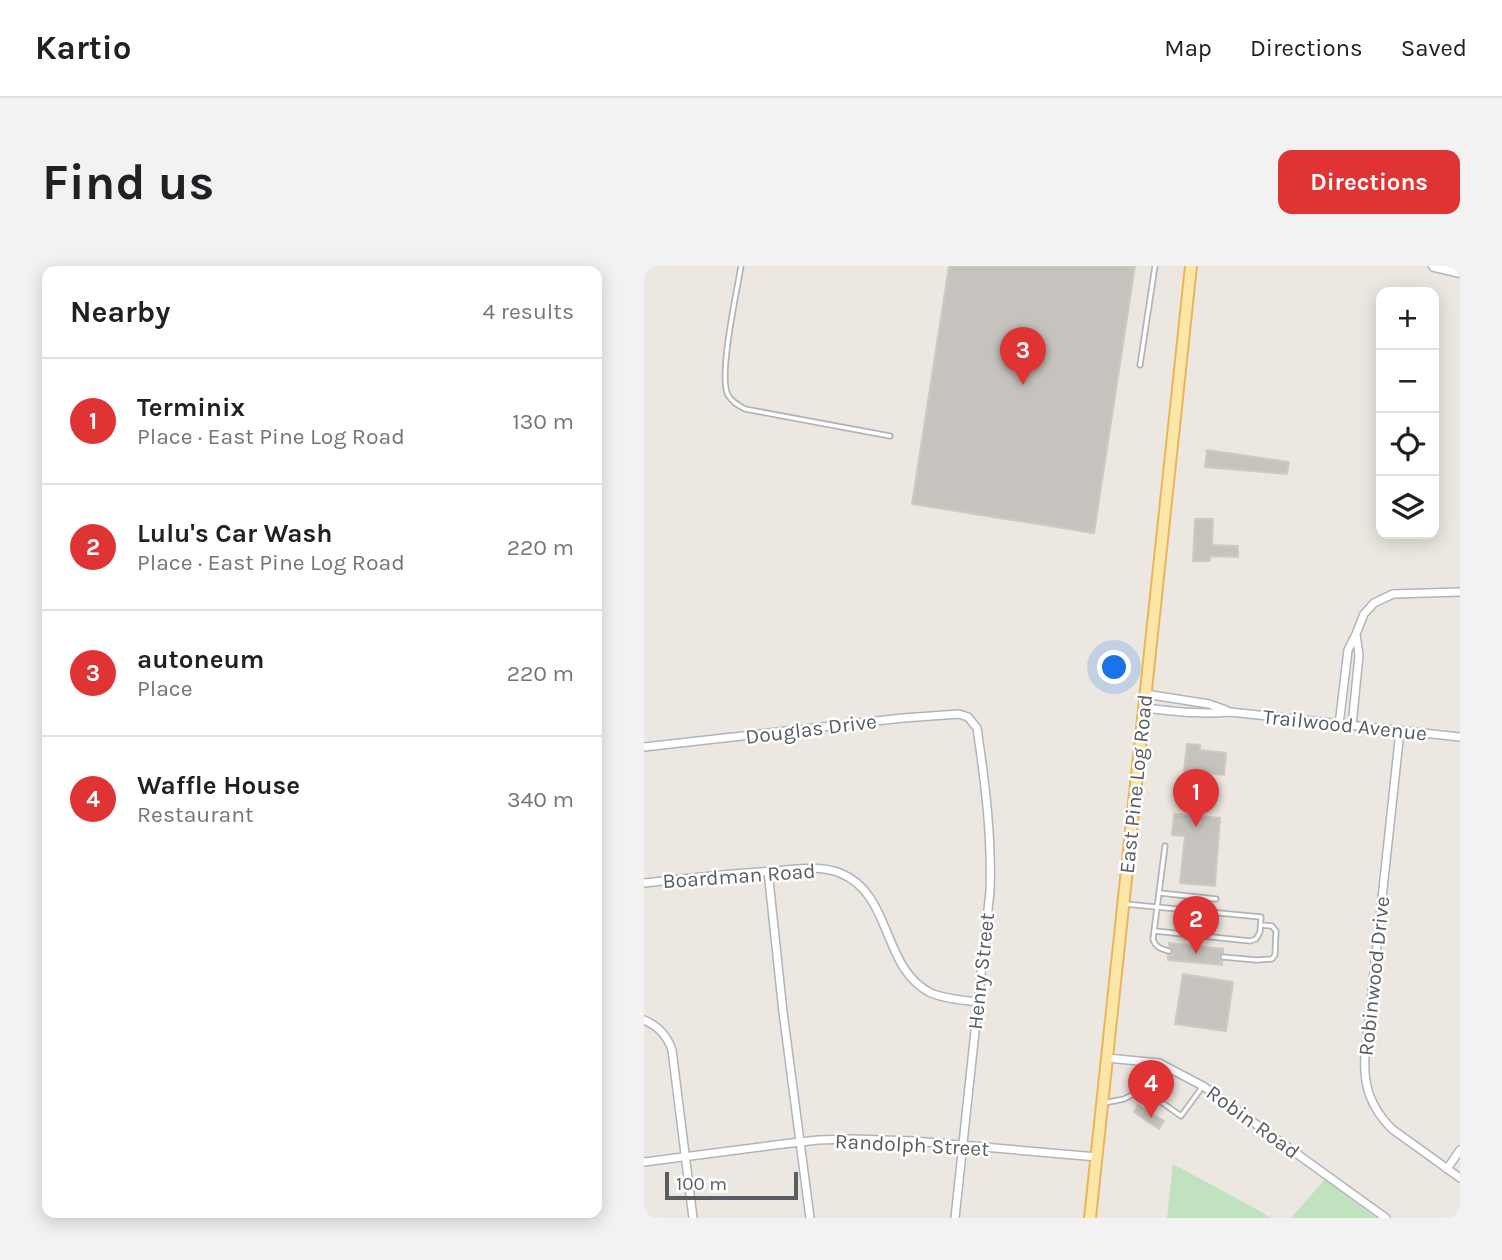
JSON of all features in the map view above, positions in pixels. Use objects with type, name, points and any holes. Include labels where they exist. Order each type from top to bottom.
[{"type":"main road","name":"East Pine Log Road","points":[[1090,1218],[1191,266]]},
{"type":"street","points":[[1434,266],[1460,272]]},
{"type":"street","points":[[1339,725],[1348,650],[1364,614],[1374,603],[1387,596],[1401,594],[1460,592]]},
{"type":"street","points":[[1352,726],[1359,654],[1356,634]]},
{"type":"street","name":"Trailwood Avenue","points":[[1145,694],[1209,704],[1230,712]]},
{"type":"street","name":"Trailwood Avenue","points":[[1144,708],[1230,712],[1460,737]]},
{"type":"street","name":"Douglas Drive","points":[[644,747],[903,718],[959,714],[975,723]]},
{"type":"street","name":"Henry Street","points":[[955,1218],[991,871],[986,800],[975,723]]},
{"type":"street","name":"Robinwood Drive","points":[[1400,731],[1364,1075],[1368,1094],[1382,1119],[1460,1178]]},
{"type":"street","name":"Boardman Road","points":[[644,883],[768,871],[823,869],[848,876],[873,900],[902,964],[918,984],[943,997],[978,1002]]},
{"type":"street","points":[[768,871],[810,1218]]},
{"type":"street","points":[[644,1020],[663,1032],[671,1050],[693,1218]]},
{"type":"street","name":"Robin Road","points":[[1107,1058],[1159,1063],[1203,1086],[1386,1218]]},
{"type":"street","name":"Randolph Street","points":[[644,1162],[818,1140],[882,1140],[1097,1157]]},
{"type":"street","points":[[1447,1169],[1460,1150]]},
{"type":"lane","points":[[741,266],[728,345],[725,384],[729,396],[736,404],[745,409],[890,436]]},
{"type":"lane","points":[[1140,365],[1155,266]]},
{"type":"lane","points":[[1165,846],[1153,939],[1154,944],[1169,951]]},
{"type":"lane","points":[[1160,893],[1216,899]]},
{"type":"lane","points":[[1123,904],[1261,918],[1260,932],[1256,939],[1250,941],[1155,932]]},
{"type":"lane","points":[[1223,957],[1272,959],[1275,955],[1276,931],[1272,926],[1261,925]]},
{"type":"lane","points":[[1102,1103],[1124,1099],[1143,1089],[1181,1116],[1203,1086]]},
{"type":"green space","points":[[1173,1164],[1258,1210],[1271,1218],[1167,1218]]},
{"type":"green space","points":[[1325,1179],[1376,1218],[1291,1218]]},
{"type":"building","points":[[949,266],[1135,266],[1094,533],[912,504]]},
{"type":"building","points":[[1207,450],[1289,462],[1287,474],[1205,467]]},
{"type":"building","points":[[1195,519],[1213,519],[1212,545],[1238,546],[1238,557],[1210,556],[1210,561],[1193,561]]},
{"type":"building","points":[[1187,744],[1200,745],[1200,750],[1226,753],[1224,775],[1184,771]]},
{"type":"building","points":[[1174,814],[1220,818],[1215,886],[1180,883],[1185,836],[1172,835]]},
{"type":"building","points":[[1169,943],[1223,949],[1219,956],[1222,965],[1168,960],[1168,955],[1172,955],[1173,951]]},
{"type":"building","points":[[1183,974],[1233,982],[1226,1031],[1175,1024]]},
{"type":"building","points":[[1138,1105],[1164,1121],[1159,1129],[1134,1112]]},
{"type":"place","name":"autoneum","points":[[1023,385]]},
{"type":"place","name":"Terminix","points":[[1196,827]]},
{"type":"place","name":"Lulu's Car Wash","points":[[1196,954]]},
{"type":"place","name":"Waffle House","points":[[1151,1118]]}]
